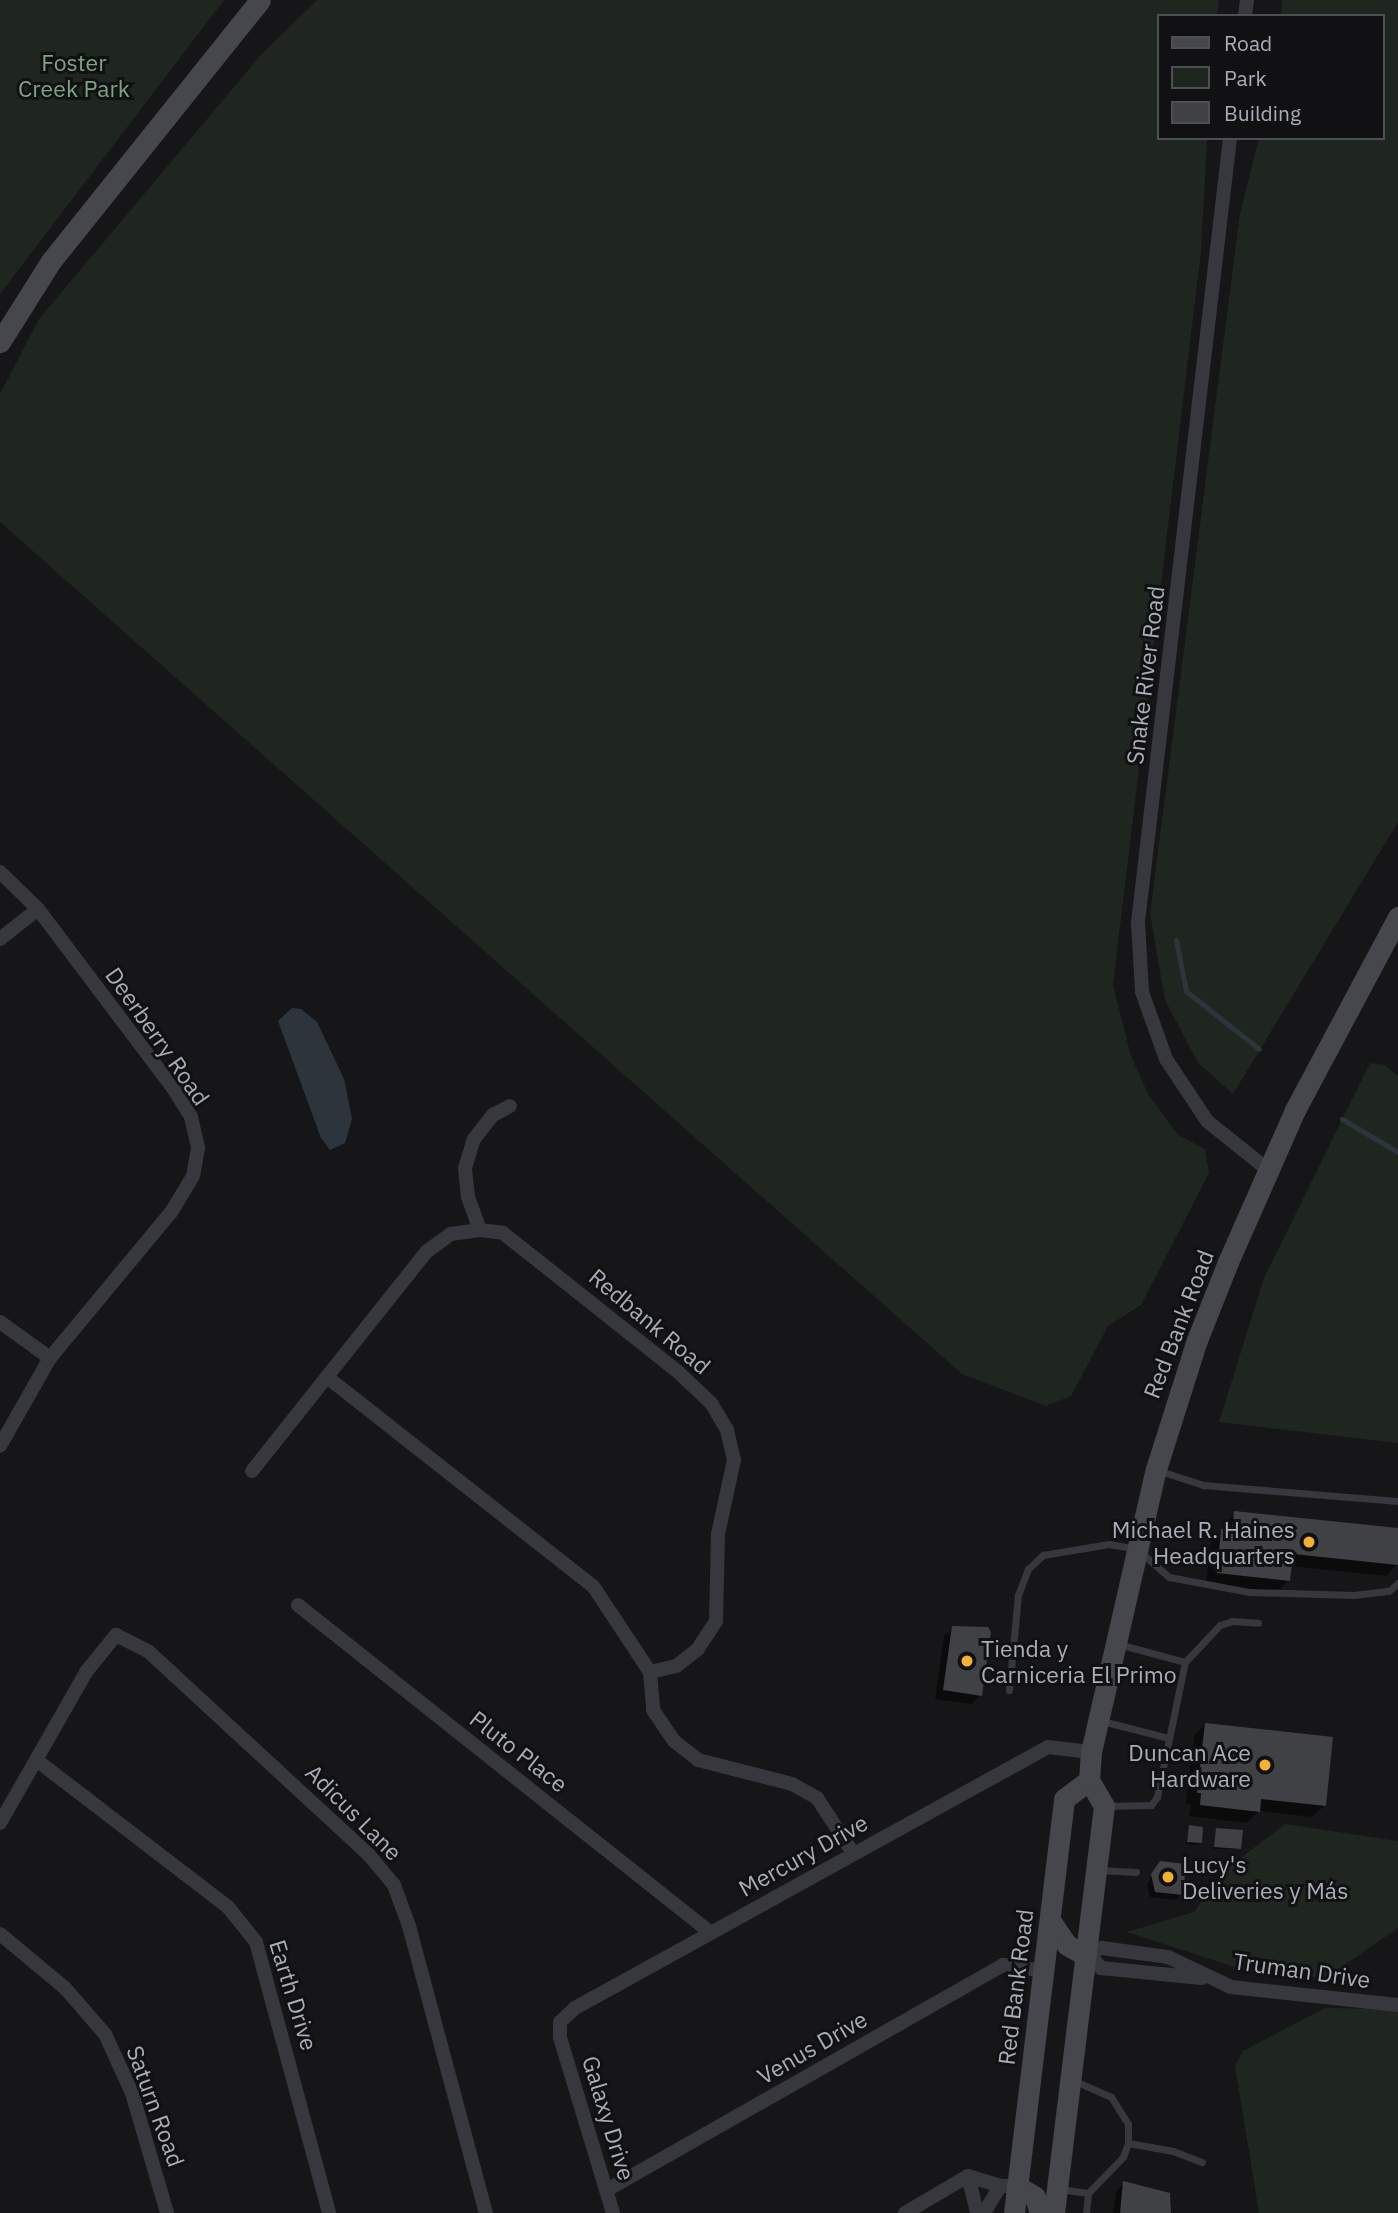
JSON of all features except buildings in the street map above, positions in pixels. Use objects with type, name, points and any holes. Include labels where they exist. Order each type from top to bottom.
[{"type":"main road","points":[[0,342],[51,261],[260,0]]},
{"type":"main road","name":"Red Bank Road","points":[[1014,2213],[1009,2186],[1044,1970],[1064,1799],[1089,1780],[1091,1752],[1114,1643],[1156,1469],[1197,1340],[1271,1172],[1295,1110],[1398,917]]},
{"type":"main road","points":[[1054,2213],[1104,1806],[1089,1780]]},
{"type":"main road","points":[[1050,1920],[1067,1945],[1087,1954]]},
{"type":"main road","points":[[1009,2186],[1035,2197],[1040,2213]]},
{"type":"street","name":"Snake River Road","points":[[1230,140],[1138,922],[1142,992],[1166,1059],[1208,1121],[1271,1172]]},
{"type":"street","name":"Deerberry Road","points":[[0,872],[38,909],[173,1088],[191,1117],[198,1148],[193,1176],[172,1211],[50,1358],[0,1446]]},
{"type":"street","points":[[0,939],[38,909]]},
{"type":"street","points":[[480,1230],[468,1197],[465,1168],[474,1139],[493,1115],[510,1106]]},
{"type":"street","name":"Redbank Road","points":[[252,1471],[426,1252],[451,1234],[480,1230],[503,1233],[533,1253],[711,1403],[727,1430],[734,1460],[718,1534],[716,1621],[698,1648],[676,1666],[650,1672]]},
{"type":"street","points":[[0,1322],[50,1358]]},
{"type":"street","points":[[327,1377],[593,1586],[650,1672],[653,1710],[674,1741],[698,1760],[792,1784],[817,1798],[853,1853]]},
{"type":"street","name":"Pluto Place","points":[[298,1605],[711,1933]]},
{"type":"street","name":"Adicus Lane","points":[[39,1762],[86,1672],[116,1636],[148,1651],[369,1855],[394,1885],[410,1926],[486,2213]]},
{"type":"street","name":"Mercury Drive","points":[[560,2037],[560,2021],[575,2008],[1048,1747],[1091,1752]]},
{"type":"street","points":[[0,1823],[39,1762]]},
{"type":"street","name":"Earth Drive","points":[[39,1762],[228,1907],[256,1942],[329,2213]]},
{"type":"street","name":"Saturn Road","points":[[0,1934],[65,1988],[105,2034],[132,2094],[167,2213]]},
{"type":"street","name":"Truman Drive","points":[[1087,1954],[1101,1968],[1214,1979],[1231,1987],[1398,2005]]},
{"type":"street","name":"Venus Drive","points":[[607,2190],[1003,1965],[1044,1970]]},
{"type":"street","name":"Galaxy Drive","points":[[560,2037],[613,2213]]},
{"type":"street","points":[[968,2176],[977,2213]]},
{"type":"street","points":[[905,2213],[968,2176],[1009,2186],[984,2213]]},
{"type":"lane","points":[[1156,1469],[1202,1485],[1398,1501]]},
{"type":"lane","points":[[1009,1690],[1018,1595],[1028,1569],[1044,1555],[1109,1544],[1137,1549],[1169,1577],[1249,1592],[1354,1595],[1389,1591],[1398,1583]]},
{"type":"lane","points":[[1104,1806],[1151,1805],[1157,1797],[1185,1662],[1220,1625],[1232,1621],[1258,1623]]},
{"type":"lane","points":[[1114,1643],[1185,1662]]},
{"type":"lane","points":[[1098,1720],[1168,1738]]},
{"type":"lane","points":[[1096,1869],[1136,1872]]},
{"type":"lane","points":[[1069,2080],[1081,2081],[1111,2097],[1128,2124],[1128,2143],[1123,2157],[1088,2193],[1086,2213]]},
{"type":"lane","points":[[1128,2143],[1173,2151],[1202,2162]]},
{"type":"lane","points":[[1057,2189],[1088,2193]]},
{"type":"green space","name":"Foster Creek Park","points":[[0,0],[224,0],[0,294]]},
{"type":"green space","points":[[317,0],[1219,0],[1217,14],[1156,14],[1156,140],[1207,140],[1201,251],[1113,985],[1131,1056],[1148,1094],[1178,1135],[1205,1149],[1209,1173],[1141,1305],[1108,1326],[1071,1396],[1046,1406],[962,1374],[0,522],[0,394],[39,319],[260,56]]},
{"type":"green space","points":[[1282,0],[1398,0],[1398,822],[1233,1094],[1198,1063],[1165,1000],[1150,914],[1240,213],[1258,140],[1384,140],[1384,14],[1281,14]]},
{"type":"green space","points":[[1370,1063],[1385,1065],[1398,1076],[1398,1443],[1219,1422],[1264,1278]]},
{"type":"green space","points":[[1285,1824],[1398,1841],[1398,1928],[1326,1978],[1250,1972],[1127,1932],[1194,1912],[1221,1873]]},
{"type":"green space","points":[[1325,2008],[1398,2009],[1398,2213],[1259,2213],[1235,2066],[1243,2051]]},
{"type":"shaded area","points":[[292,1008],[301,1009],[317,1022],[344,1079],[352,1119],[345,1143],[330,1150],[321,1138],[278,1021]]},
{"type":"waterway","points":[[1176,940],[1186,991],[1259,1049]]},
{"type":"waterway","points":[[1342,1119],[1398,1152]]},
{"type":"place","name":"Michael R. Haines Headquarters","points":[[1309,1542]]},
{"type":"place","name":"Tienda y Carniceria El Primo","points":[[967,1661]]},
{"type":"place","name":"Duncan Ace Hardware","points":[[1265,1765]]},
{"type":"place","name":"Lucy's Deliveries y Más","points":[[1168,1877]]}]
